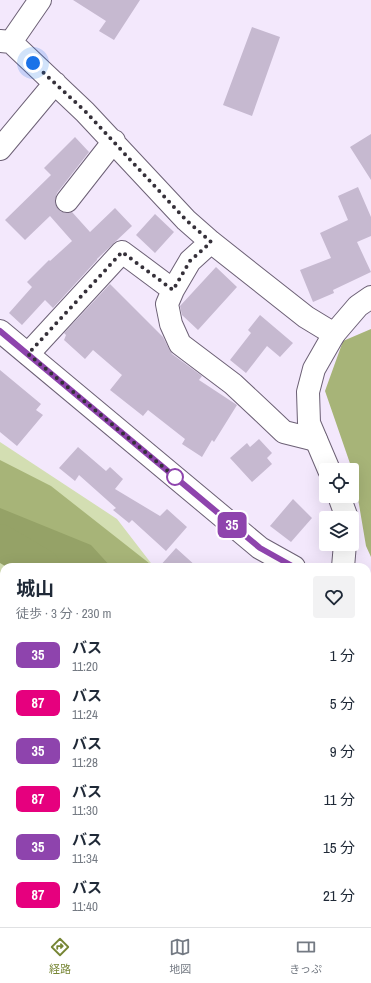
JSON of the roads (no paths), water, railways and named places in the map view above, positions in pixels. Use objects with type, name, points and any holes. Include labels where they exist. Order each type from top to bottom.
[{"type":"street","points":[[40,0],[5,41],[55,83],[86,112],[186,220],[211,242],[306,317],[334,334]]},
{"type":"street","points":[[0,149],[55,83]]},
{"type":"street","points":[[67,201],[114,141]]},
{"type":"street","points":[[211,242],[190,261],[173,290],[167,304],[171,324],[180,344],[233,384],[284,432],[316,440]]},
{"type":"street","points":[[28,354],[122,252],[173,290]]},
{"type":"street","points":[[325,463],[309,422],[308,392],[314,369],[334,334],[358,306],[371,297]]},
{"type":"street","points":[[0,331],[260,548],[287,563]]},
{"type":"street","points":[[343,563],[344,551]]},
{"type":"waterway","points":[[0,542],[35,563]]}]
